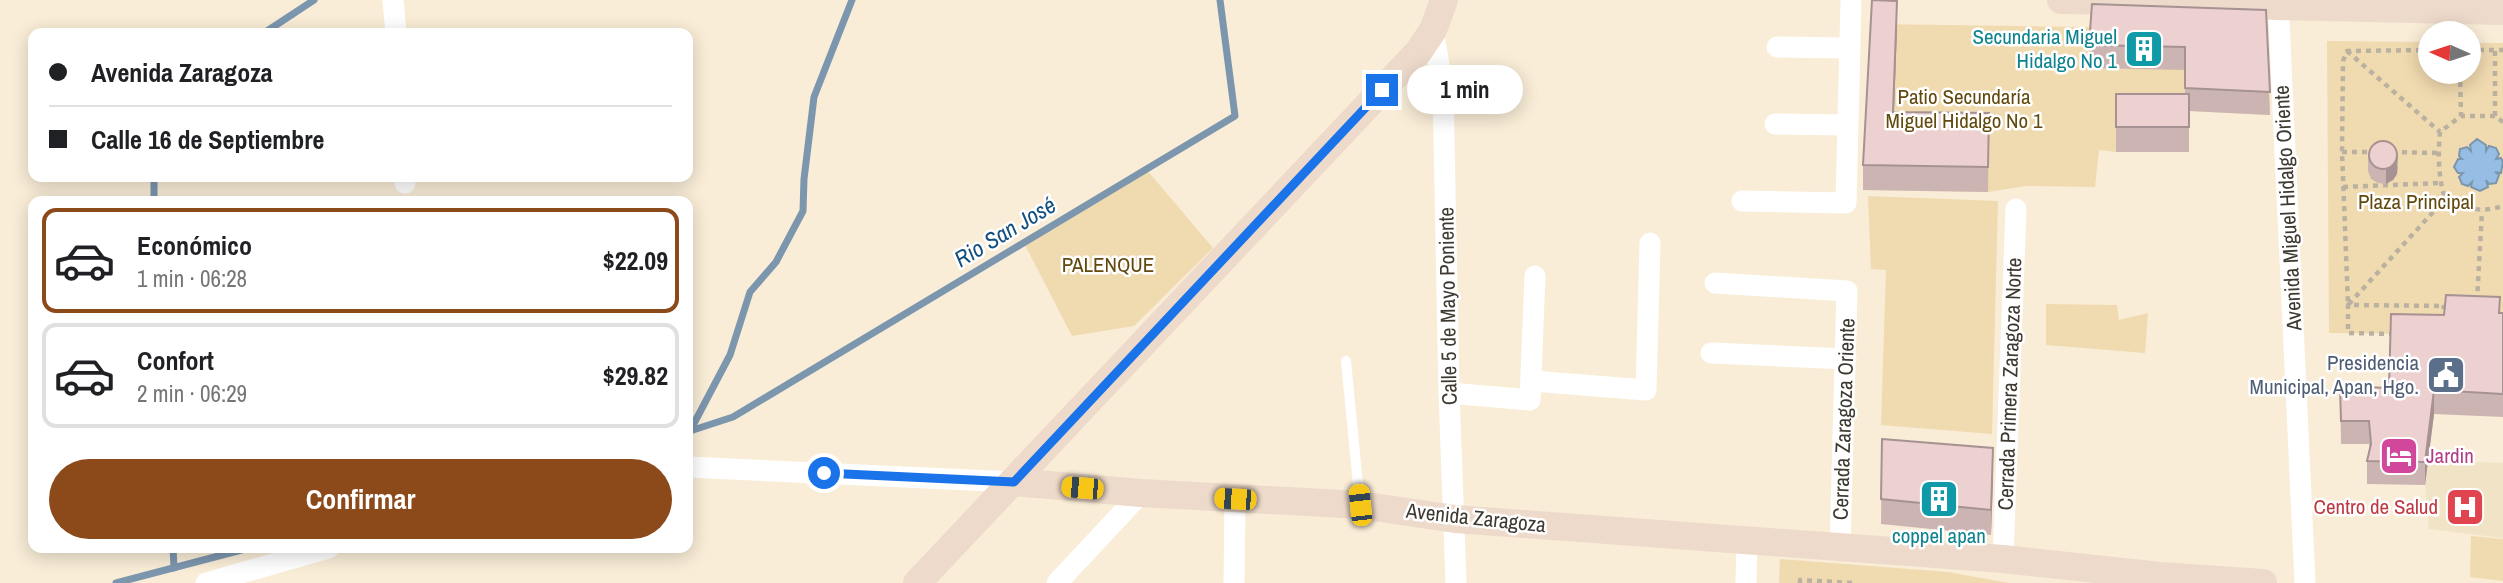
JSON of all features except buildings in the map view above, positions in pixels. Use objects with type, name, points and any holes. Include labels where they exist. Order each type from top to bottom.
[{"type":"main road","points":[[917,583],[1419,51],[1433,30],[1444,0]]},
{"type":"main road","points":[[2061,0],[2278,3],[2503,11]]},
{"type":"main road","name":"Avenida Zaragoza","points":[[1014,482],[1141,493],[1360,505],[1455,519],[2003,558],[2160,579],[2263,583]]},
{"type":"street","points":[[393,0],[396,28]]},
{"type":"street","points":[[1742,201],[1846,203],[1851,0]]},
{"type":"street","name":"Avenida Miguel Hidalgo Oriente","points":[[2278,3],[2305,583]]},
{"type":"street","name":"Calle 5 de Mayo Poniente","points":[[1433,30],[1443,88],[1456,583]]},
{"type":"street","points":[[1777,47],[1849,48]]},
{"type":"street","points":[[1775,124],[1847,125]]},
{"type":"street","name":"Cerrada Primera Zaragoza Norte","points":[[2003,558],[2016,209]]},
{"type":"street","points":[[1532,381],[1646,390],[1650,243]]},
{"type":"street","points":[[1449,393],[1530,400],[1535,276]]},
{"type":"street","name":"Cerrada Zaragoza Oriente","points":[[1715,283],[1847,291],[1840,548]]},
{"type":"street","points":[[1711,353],[1846,359]]},
{"type":"street","name":"Avenida Zaragoza","points":[[693,467],[1014,482]]},
{"type":"street","points":[[1057,583],[1141,493]]},
{"type":"street","points":[[1234,583],[1235,499]]},
{"type":"street","points":[[1746,583],[1747,540]]},
{"type":"street","points":[[206,583],[234,578],[313,553]]},
{"type":"lane","points":[[1346,361],[1360,505]]},
{"type":"path","points":[[2347,51],[2418,50]]},
{"type":"path","points":[[2482,50],[2503,50]]},
{"type":"path","points":[[2494,116],[2495,50]]},
{"type":"path","points":[[2347,51],[2440,132]]},
{"type":"path","points":[[2347,51],[2343,61],[2342,152],[2348,333],[2400,335]]},
{"type":"path","points":[[2460,84],[2461,116]]},
{"type":"path","points":[[2503,122],[2494,116],[2461,116],[2440,132],[2438,153],[2440,183],[2445,199],[2464,208],[2482,211],[2503,206]]},
{"type":"path","points":[[2342,152],[2438,153]]},
{"type":"path","points":[[2343,187],[2440,183]]},
{"type":"path","points":[[2348,305],[2445,199]]},
{"type":"path","points":[[2477,306],[2482,211]]},
{"type":"path","points":[[2348,305],[2455,306]]},
{"type":"path","points":[[2441,326],[2444,305]]},
{"type":"path","points":[[1800,583],[1800,580],[1852,583]]},
{"type":"shaded area","name":"Centro de Salud","points":[[2426,460],[2503,463],[2503,538],[2429,529]]},
{"type":"green space","name":"Patio Secundaría Miguel Hidalgo No 1","points":[[1873,24],[2268,33],[2270,115],[2189,111],[2185,119],[2189,152],[2099,150],[2095,187],[2026,186],[1988,192],[1863,190]]},
{"type":"green space","name":"Plaza Principal","points":[[2327,41],[2418,42],[2418,84],[2482,84],[2482,43],[2503,43],[2503,335],[2329,333]]},
{"type":"green space","name":"PALENQUE","points":[[1146,169],[1213,248],[1134,326],[1072,336],[1025,245]]},
{"type":"green space","points":[[1868,196],[1998,201],[1992,434],[1881,425],[1886,270],[1871,269]]},
{"type":"green space","points":[[2046,304],[2117,305],[2119,320],[2148,313],[2145,353],[2046,345]]},
{"type":"green space","points":[[2471,536],[2503,539],[2503,581],[2470,577]]},
{"type":"green space","points":[[1780,559],[1948,572],[2009,583],[1779,583]]},
{"type":"water","points":[[2477,139],[2486,145],[2486,151],[2489,146],[2496,148],[2499,154],[2496,159],[2501,158],[2503,162],[2501,173],[2495,172],[2499,175],[2496,183],[2489,184],[2486,180],[2488,187],[2480,191],[2471,187],[2472,182],[2468,186],[2462,184],[2459,177],[2463,173],[2458,173],[2454,167],[2458,159],[2462,159],[2459,156],[2460,149],[2467,147],[2471,151],[2470,145]]},
{"type":"waterway","name":"Rio San José","points":[[272,28],[314,0]]},
{"type":"waterway","name":"Rio San José","points":[[693,425],[730,355],[750,292],[776,262],[803,211],[814,97],[852,0]]},
{"type":"waterway","name":"Rio San José","points":[[693,430],[733,417],[1235,116],[1220,0]]},
{"type":"waterway","name":"Rio San José","points":[[154,182],[154,196]]},
{"type":"waterway","name":"Rio San José","points":[[173,553],[174,568]]},
{"type":"waterway","name":"Rio San José","points":[[116,583],[230,553]]},
{"type":"place","name":"Secundaria Miguel Hidalgo No 1","points":[[2144,49]]},
{"type":"place","name":"Presidencia Municipal, Apan, Hgo.","points":[[2446,375]]},
{"type":"place","name":"Jardin","points":[[2399,456]]},
{"type":"place","name":"coppel apan","points":[[1939,499]]},
{"type":"place","name":"Centro de Salud","points":[[2465,507]]},
{"type":"route","points":[[824,473],[1014,482],[1382,90]]}]
